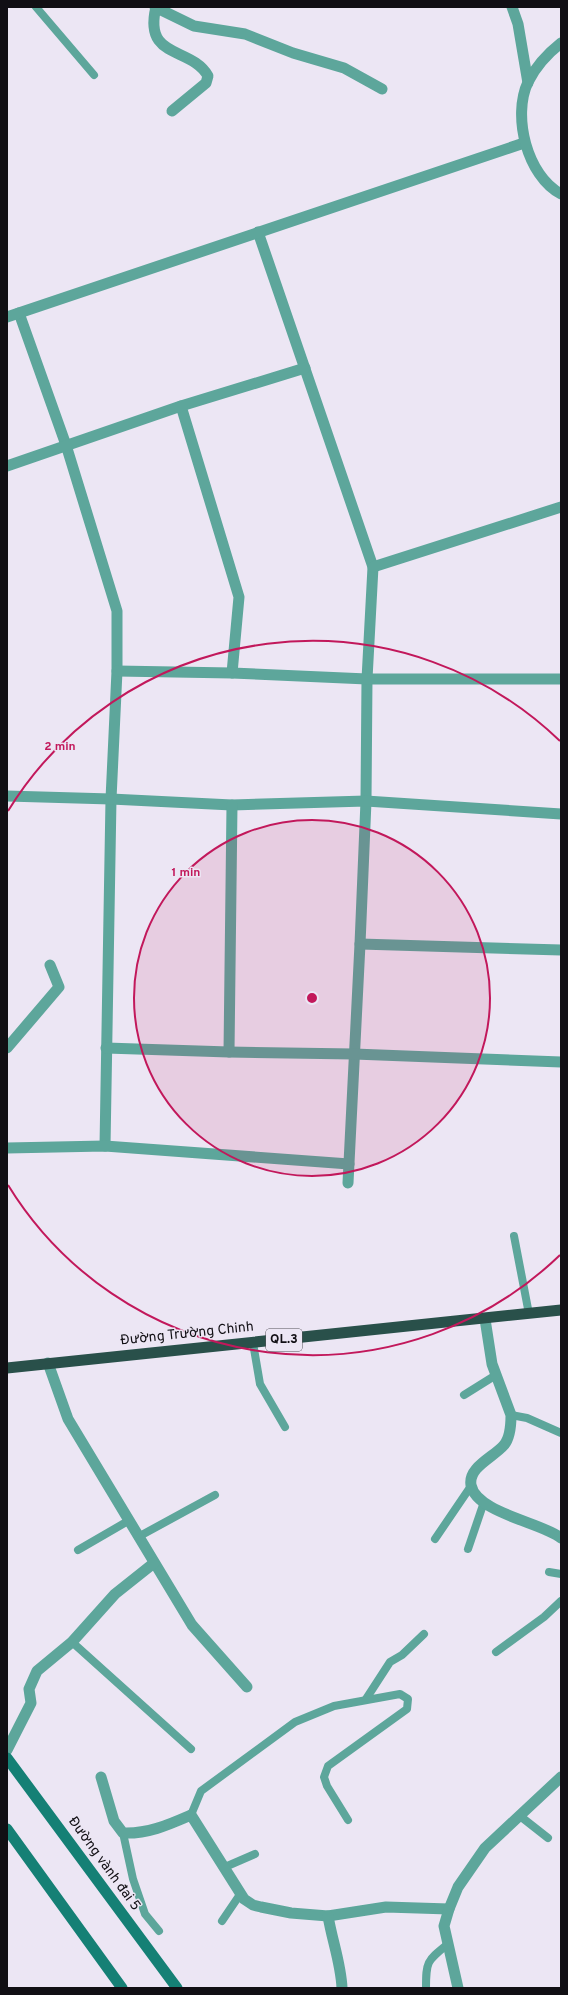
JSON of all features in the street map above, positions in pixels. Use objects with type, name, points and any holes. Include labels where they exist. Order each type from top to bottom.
[{"type":"highway","name":"Đường Trường Chinh","points":[[7,1368],[561,1310]]},
{"type":"main road","name":"Đường vành đai 5","points":[[7,1758],[177,1988]]},
{"type":"main road","points":[[7,1829],[122,1988]]},
{"type":"street","points":[[172,110],[206,83],[208,76],[204,68],[167,49],[158,40],[154,29],[156,7],[194,26],[245,34],[293,53],[344,68],[382,89]]},
{"type":"street","points":[[512,7],[518,24],[528,84]]},
{"type":"street","points":[[561,43],[542,59],[528,84],[521,113],[524,143],[536,170],[561,194]]},
{"type":"street","points":[[7,317],[524,143]]},
{"type":"street","points":[[258,232],[373,568],[367,679],[366,801],[348,1183]]},
{"type":"street","points":[[19,313],[66,445],[117,611],[117,671],[111,799],[105,1146]]},
{"type":"street","points":[[7,466],[181,406],[305,368]]},
{"type":"street","points":[[181,406],[239,597],[232,673]]},
{"type":"street","points":[[373,568],[561,507]]},
{"type":"street","points":[[117,671],[232,673],[367,679],[561,679]]},
{"type":"street","points":[[7,796],[232,805],[366,801],[561,814]]},
{"type":"street","points":[[228,1052],[232,805]]},
{"type":"street","points":[[360,944],[561,950]]},
{"type":"street","points":[[7,1048],[59,987],[50,966]]},
{"type":"street","points":[[106,1048],[354,1054],[561,1062]]},
{"type":"street","points":[[7,1148],[105,1146],[349,1164]]},
{"type":"street","points":[[484,1319],[496,1375],[510,1415],[511,1424],[505,1444],[475,1471],[471,1477],[471,1486],[475,1495],[484,1502],[518,1520],[561,1538]]},
{"type":"street","points":[[48,1364],[68,1420],[192,1626],[247,1687]]},
{"type":"street","points":[[7,1750],[30,1703],[29,1689],[37,1671],[72,1642],[115,1594],[154,1563]]},
{"type":"street","points":[[100,1777],[114,1821],[123,1834],[139,1834],[159,1829],[191,1815],[244,1899],[253,1905],[291,1913],[328,1916],[386,1907],[448,1909]]},
{"type":"street","points":[[458,1988],[444,1926],[448,1909],[458,1887],[485,1848],[561,1777]]},
{"type":"street","points":[[328,1916],[334,1948],[341,1972],[342,1988]]},
{"type":"lane","points":[[36,7],[94,75]]},
{"type":"lane","points":[[514,1236],[529,1314]]},
{"type":"lane","points":[[253,1343],[260,1384],[285,1427]]},
{"type":"lane","points":[[464,1395],[496,1375]]},
{"type":"lane","points":[[510,1415],[527,1418],[561,1433]]},
{"type":"lane","points":[[435,1539],[471,1486]]},
{"type":"lane","points":[[138,1537],[215,1495]]},
{"type":"lane","points":[[468,1549],[484,1502]]},
{"type":"lane","points":[[78,1550],[128,1521]]},
{"type":"lane","points":[[549,1572],[561,1574]]},
{"type":"lane","points":[[496,1652],[544,1617],[561,1601]]},
{"type":"lane","points":[[366,1699],[390,1662],[402,1655],[424,1634]]},
{"type":"lane","points":[[72,1642],[191,1749]]},
{"type":"lane","points":[[191,1815],[201,1791],[295,1722],[334,1706],[400,1694],[408,1698],[407,1709],[328,1766],[324,1777],[327,1786],[348,1820]]},
{"type":"lane","points":[[520,1816],[548,1838]]},
{"type":"lane","points":[[123,1834],[133,1879],[146,1914],[159,1931]]},
{"type":"lane","points":[[225,1867],[255,1854]]},
{"type":"lane","points":[[222,1921],[241,1893]]},
{"type":"lane","points":[[426,1988],[426,1970],[428,1962],[448,1944]]}]
